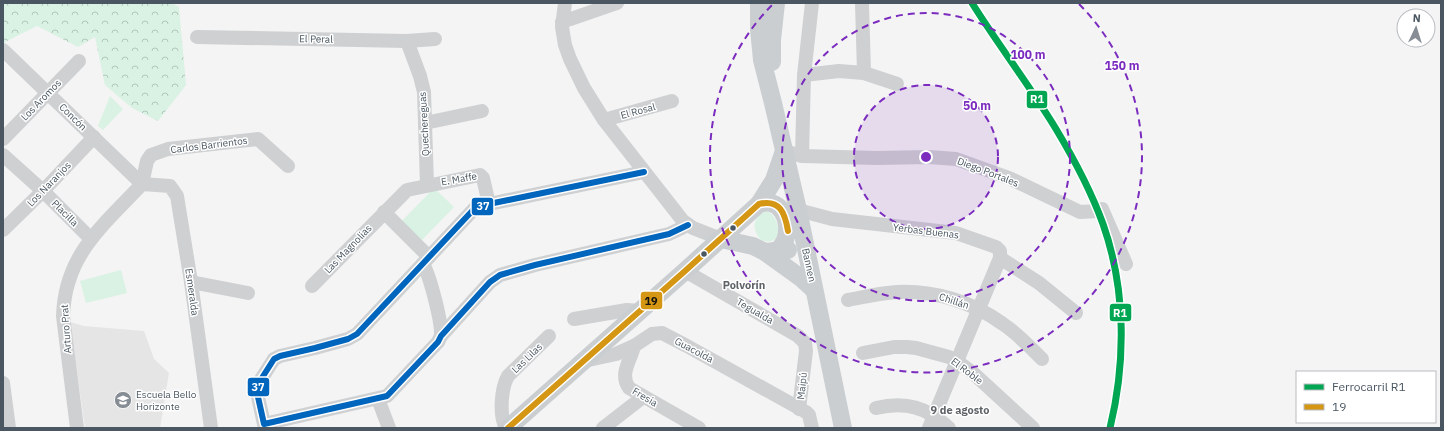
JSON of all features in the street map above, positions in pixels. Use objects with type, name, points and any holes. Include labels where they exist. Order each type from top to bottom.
[{"type":"main road","points":[[759,3],[759,29],[762,60],[774,103]]},
{"type":"main road","points":[[774,103],[772,57],[776,3]]},
{"type":"main road","name":"Bannen","points":[[774,103],[798,210],[843,428]]},
{"type":"main road","points":[[784,151],[774,180],[761,207],[748,219],[747,230],[765,250],[814,290]]},
{"type":"main road","points":[[761,207],[798,210]]},
{"type":"main road","points":[[507,428],[685,272],[732,227],[761,207],[780,208],[783,213],[788,233],[785,244],[765,250]]},
{"type":"main road","points":[[721,239],[765,250],[790,250],[804,242]]},
{"type":"street","points":[[565,3],[562,22],[563,39],[570,59],[587,94],[604,120],[676,213],[688,225],[701,232],[721,239]]},
{"type":"street","points":[[562,22],[617,3]]},
{"type":"street","points":[[802,156],[804,75],[812,3]]},
{"type":"street","points":[[862,3],[864,73]]},
{"type":"street","name":"El Peral","points":[[197,37],[407,41],[435,39]]},
{"type":"street","name":"Quechereguas","points":[[407,41],[422,83],[425,102],[427,185]]},
{"type":"street","name":"Concón","points":[[3,50],[142,184]]},
{"type":"street","name":"Los Aromos","points":[[3,139],[79,61]]},
{"type":"street","points":[[804,75],[839,71],[864,73],[897,84]]},
{"type":"street","name":"El Rosal","points":[[604,120],[672,101]]},
{"type":"street","points":[[425,123],[482,111]]},
{"type":"street","name":"Los Naranjos","points":[[3,230],[43,191],[94,137]]},
{"type":"street","name":"Carlos Barrientos","points":[[142,184],[147,161],[151,154],[168,149],[258,139],[288,166]]},
{"type":"street","name":"Diego Portales","points":[[784,151],[802,156],[877,158],[929,157],[956,159],[975,165],[1009,178],[1080,212],[1098,211],[1102,209],[1126,264]]},
{"type":"street","name":"Placilla","points":[[3,155],[43,191],[91,239]]},
{"type":"street","points":[[644,172],[489,204],[471,211],[354,336],[315,348],[274,358],[260,381],[258,388],[258,396],[264,424],[387,396],[438,342],[441,336],[490,282],[500,275],[548,261],[669,234],[688,225]]},
{"type":"street","name":"E. Maffe","points":[[407,190],[480,175],[483,178],[489,204]]},
{"type":"street","name":"Arturo Prat","points":[[78,428],[64,327],[63,305],[70,273],[91,239],[142,184]]},
{"type":"street","name":"Esmeralda","points":[[142,184],[170,186],[177,196],[191,282],[211,428]]},
{"type":"street","name":"Las Magnolias","points":[[312,286],[407,190]]},
{"type":"street","name":"Yerbas Buenas","points":[[798,210],[832,219],[956,233],[996,247],[1000,251],[1000,258],[1038,283],[1076,313]]},
{"type":"street","points":[[384,212],[426,260],[441,336]]},
{"type":"street","points":[[931,422],[1000,258]]},
{"type":"street","name":"Tegualda","points":[[685,272],[803,340]]},
{"type":"street","points":[[191,282],[248,293]]},
{"type":"street","name":"Chillán","points":[[848,300],[887,293],[917,292],[950,298],[979,310],[1009,328],[1042,359]]},
{"type":"street","points":[[574,319],[627,310],[640,311]]},
{"type":"street","name":"Guacolda","points":[[584,361],[616,354],[634,346],[652,334],[662,333],[800,408]]},
{"type":"street","name":"Las Lilas","points":[[507,428],[502,416],[505,382],[508,376],[549,336]]},
{"type":"street","name":"Maipú","points":[[803,340],[806,351],[800,408],[808,414],[812,428]]},
{"type":"street","name":"Fresia","points":[[634,346],[626,370],[625,380],[629,388],[699,428]]},
{"type":"street","name":"El Roble","points":[[863,353],[894,347],[907,347],[941,354],[957,361],[973,373],[1033,428]]},
{"type":"street","points":[[3,383],[9,428]]},
{"type":"street","points":[[603,428],[644,397]]},
{"type":"street","points":[[378,399],[389,428]]},
{"type":"street","points":[[876,408],[901,405],[917,408],[931,422],[949,428]]},
{"type":"shaded area","name":"Escuela Bello Horizonte","points":[[70,322],[84,326],[144,331],[154,359],[169,373],[160,428],[85,428]]},
{"type":"green space","points":[[3,3],[172,3],[179,7],[186,85],[158,121],[132,108],[105,85],[95,37],[78,47],[37,26],[3,43]]},
{"type":"green space","points":[[110,96],[123,109],[103,130],[98,126]]},
{"type":"green space","points":[[434,188],[454,207],[421,241],[401,222]]},
{"type":"green space","points":[[766,211],[775,218],[778,230],[777,236],[774,240],[769,242],[761,240],[755,228],[756,220]]},
{"type":"green space","points":[[121,270],[127,293],[86,303],[80,281]]},
{"type":"rail line","name":"R1","points":[[972,3],[1056,129],[1082,175],[1103,224],[1111,249],[1116,274],[1120,300],[1121,326],[1119,377],[1110,428]]},
{"type":"transit line","name":"37","points":[[644,172],[489,204],[474,209],[357,334],[348,339],[280,356],[274,359],[260,381],[258,388],[258,397],[264,424],[387,396],[438,342],[441,336],[490,282],[500,275],[535,265],[669,234],[688,225]]},
{"type":"transit line","name":"19","points":[[508,428],[759,204],[766,203],[777,206],[783,213],[788,231]]},
{"type":"place","name":"Escuela Bello Horizonte","points":[[123,400]]},
{"type":"district","name":"Polvorín","points":[[744,285]]},
{"type":"district","name":"9 de agosto","points":[[960,410]]}]
